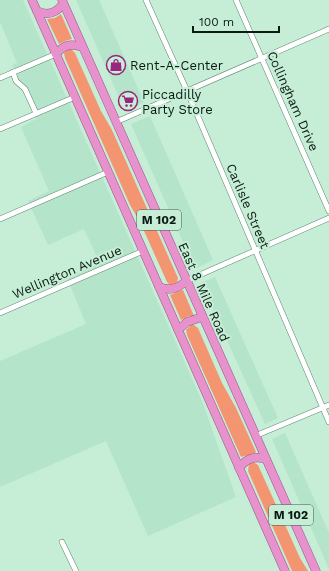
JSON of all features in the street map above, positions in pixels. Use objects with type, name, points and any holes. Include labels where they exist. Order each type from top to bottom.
[{"type":"highway","name":"M 102","points":[[32,0],[285,571]]},
{"type":"highway","points":[[37,11],[45,14],[52,14],[58,10],[62,2]]},
{"type":"highway","name":"East 8 Mile Road","points":[[62,2],[316,571]]},
{"type":"highway","points":[[56,54],[68,44],[82,46]]},
{"type":"highway","points":[[159,287],[174,289],[186,281]]},
{"type":"highway","points":[[178,330],[187,322],[202,317]]},
{"type":"highway","points":[[239,468],[245,461],[251,458],[259,457],[266,459]]},
{"type":"street","name":"Carlisle Street","points":[[146,0],[256,250],[329,422]]},
{"type":"street","name":"Collingham Drive","points":[[236,0],[329,211]]},
{"type":"street","points":[[116,122],[329,29]]},
{"type":"street","points":[[0,78],[56,54]]},
{"type":"street","points":[[13,72],[16,81],[25,89],[36,113]]},
{"type":"street","points":[[0,129],[75,97]]},
{"type":"street","points":[[0,219],[108,172]]},
{"type":"street","points":[[186,281],[329,218]]},
{"type":"street","name":"Wellington Avenue","points":[[0,313],[143,251]]},
{"type":"street","points":[[255,436],[329,405]]},
{"type":"street","points":[[62,542],[76,571]]},
{"type":"shaded area","points":[[0,0],[23,0],[202,401],[236,497],[148,536],[106,441],[0,487],[0,361],[86,324],[67,278],[100,263],[84,229],[48,245],[28,201],[49,191],[21,127],[36,119],[12,65],[17,63],[0,22]]},
{"type":"shaded area","points":[[76,0],[99,0],[144,102],[125,111]]},
{"type":"shaded area","points":[[61,14],[72,39],[59,44],[47,19],[55,18]]},
{"type":"shaded area","points":[[68,49],[71,49],[75,53],[101,111],[112,130],[178,278],[175,284],[170,285],[167,282],[140,222],[130,205],[65,58],[64,53]]},
{"type":"shaded area","points":[[150,116],[213,260],[195,269],[131,124]]},
{"type":"shaded area","points":[[215,277],[278,418],[265,424],[201,283]]},
{"type":"shaded area","points":[[182,290],[194,316],[189,316],[181,320],[170,295]]},
{"type":"shaded area","points":[[191,325],[198,328],[222,383],[236,408],[256,452],[255,453],[241,457],[187,335],[186,330]]},
{"type":"shaded area","points":[[285,433],[329,533],[329,569],[272,439]]},
{"type":"shaded area","points":[[253,462],[258,465],[300,558],[308,571],[292,571],[248,471],[249,464]]},
{"type":"place","name":"Rent-A-Center","points":[[116,65]]},
{"type":"place","name":"Piccadilly Party Store","points":[[128,101]]}]
